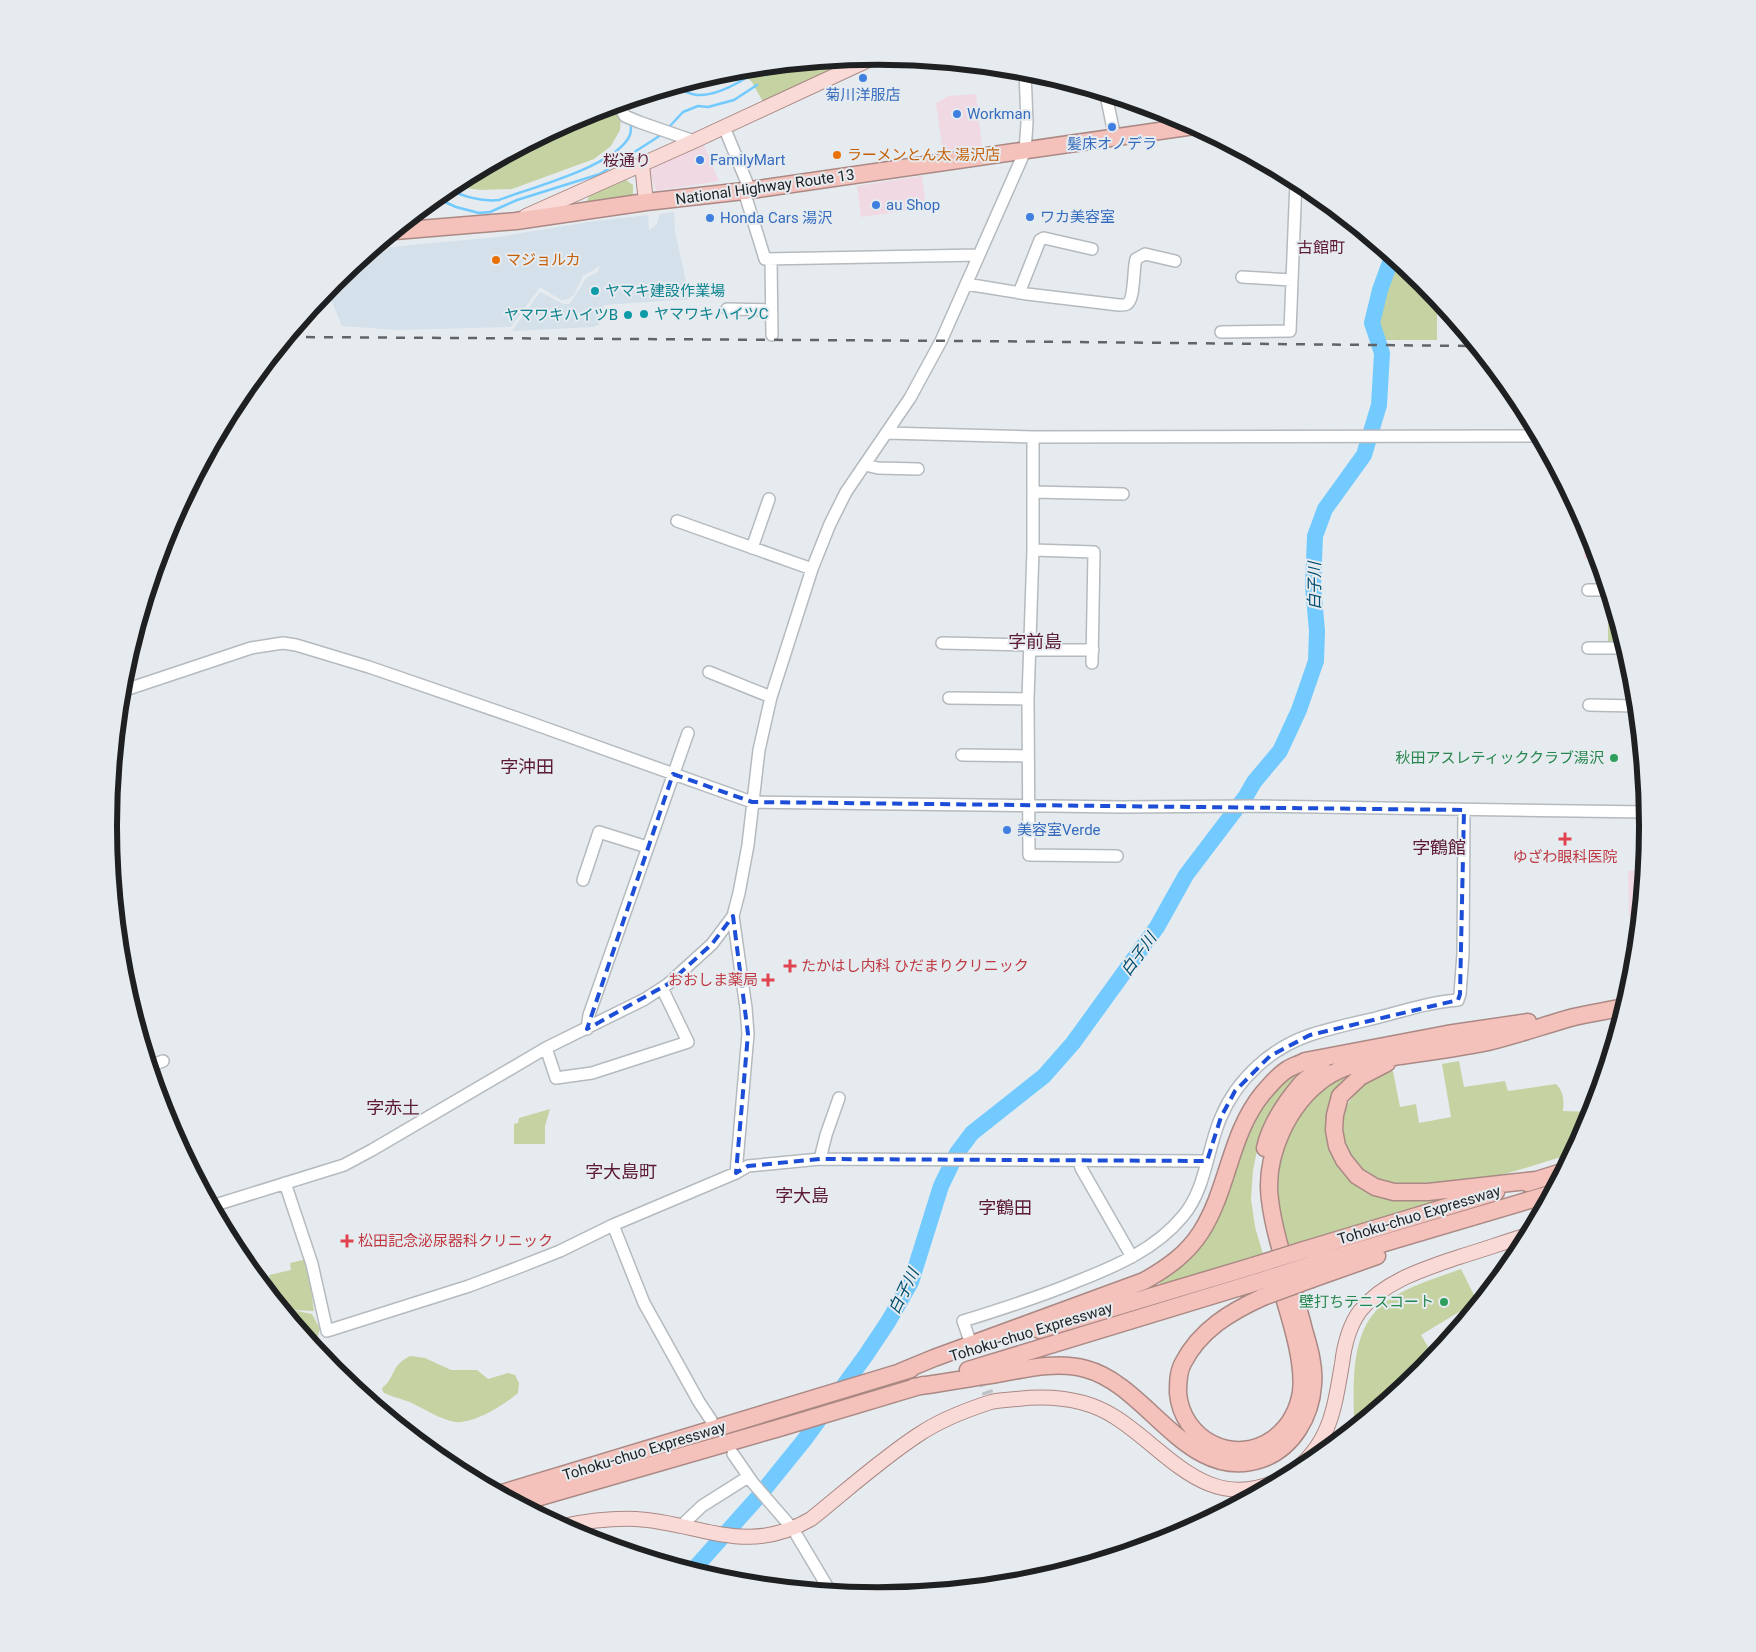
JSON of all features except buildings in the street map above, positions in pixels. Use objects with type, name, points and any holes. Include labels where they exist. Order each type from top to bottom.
[{"type":"highway","name":"National Highway Route 13","points":[[405,230],[516,221],[646,202],[747,191],[1181,128]]},
{"type":"highway","points":[[914,1387],[1038,1367],[1066,1366],[1084,1368],[1105,1376],[1122,1387],[1181,1440],[1204,1454],[1219,1460],[1236,1463],[1253,1462],[1266,1458],[1279,1450],[1302,1426],[1313,1385],[1311,1355],[1279,1242],[1269,1199],[1270,1170],[1275,1147],[1291,1116],[1308,1094],[1326,1078],[1356,1063],[1488,1042],[1577,1017],[1616,1009]]},
{"type":"highway","points":[[900,1372],[1144,1281],[1169,1266],[1186,1251],[1202,1231],[1218,1198],[1237,1136],[1255,1103],[1274,1080],[1288,1069],[1306,1062],[1340,1054],[1487,1027],[1577,1017]]},
{"type":"highway","points":[[1309,1265],[1260,1289],[1236,1310],[1214,1325],[1196,1342],[1182,1364],[1178,1383],[1182,1412],[1197,1434],[1222,1448],[1247,1450],[1265,1444],[1281,1433],[1290,1422],[1296,1408],[1301,1392],[1301,1373],[1296,1342],[1269,1246],[1262,1214],[1261,1167],[1266,1143],[1275,1121],[1286,1105],[1301,1084],[1340,1054]]},
{"type":"highway","points":[[1402,1056],[1360,1076],[1340,1096],[1335,1115],[1334,1130],[1337,1146],[1344,1160],[1357,1176],[1375,1187],[1394,1192],[1428,1192],[1536,1180]]},
{"type":"highway","name":"Tohoku-chuo Expressway","points":[[1309,1265],[1555,1174]]},
{"type":"highway","name":"Tohoku-chuo Expressway","points":[[509,1492],[1252,1266],[1309,1265],[1465,1227],[1519,1203],[1542,1196]]},
{"type":"highway","name":"Tohoku-chuo Expressway","points":[[526,1501],[865,1403],[1056,1342],[1260,1289]]},
{"type":"main road","points":[[516,221],[856,66]]},
{"type":"main road","points":[[642,165],[646,202]]},
{"type":"main road","points":[[1318,1447],[1324,1438],[1331,1417],[1344,1348],[1350,1329],[1360,1312],[1377,1294],[1396,1282],[1425,1269],[1517,1239]]},
{"type":"main road","points":[[574,1523],[636,1519],[747,1538],[779,1534],[811,1519],[919,1434],[951,1416],[991,1398],[1064,1398],[1087,1403],[1115,1417],[1188,1475],[1230,1490],[1251,1489]]},
{"type":"street","points":[[736,1173],[748,1034],[733,916],[748,845],[759,750],[771,697],[812,569],[830,524],[846,492],[910,398],[941,342],[1025,151],[1027,123],[1026,80]]},
{"type":"street","points":[[1107,100],[1115,138]]},
{"type":"street","points":[[621,110],[625,116],[694,141]]},
{"type":"street","points":[[724,127],[747,191],[765,259],[979,255]]},
{"type":"street","points":[[1220,332],[1290,332],[1296,190]]},
{"type":"street","points":[[1018,293],[1040,240],[1044,238],[1092,249]]},
{"type":"street","points":[[966,284],[1018,293],[1125,305],[1132,298],[1136,258],[1145,254],[1175,260]]},
{"type":"street","points":[[771,259],[772,335]]},
{"type":"street","points":[[1242,277],[1292,280]]},
{"type":"street","points":[[727,309],[772,310]]},
{"type":"street","points":[[887,433],[1033,436],[1531,436]]},
{"type":"street","points":[[1033,436],[1033,550],[1028,699],[1029,855],[1117,856]]},
{"type":"street","points":[[864,465],[878,468],[918,469]]},
{"type":"street","points":[[1033,492],[1123,494]]},
{"type":"street","points":[[752,548],[769,499]]},
{"type":"street","points":[[677,521],[812,569]]},
{"type":"street","points":[[1033,550],[1094,552],[1092,662]]},
{"type":"street","points":[[1588,590],[1602,590]]},
{"type":"street","points":[[130,688],[250,648],[283,643],[296,645],[369,667],[752,802],[1120,807],[1254,806],[1638,812]]},
{"type":"street","points":[[942,644],[1092,650]]},
{"type":"street","points":[[1588,648],[1617,648]]},
{"type":"street","points":[[709,672],[771,697]]},
{"type":"street","points":[[949,698],[1028,699]]},
{"type":"street","points":[[1589,705],[1629,706]]},
{"type":"street","points":[[586,1029],[589,1015],[688,733]]},
{"type":"street","points":[[962,755],[1028,756]]},
{"type":"street","points":[[971,1344],[963,1321],[1031,1300],[1115,1266],[1164,1236],[1182,1217],[1200,1184],[1221,1117],[1235,1091],[1252,1071],[1270,1056],[1287,1045],[1310,1035],[1442,1001],[1458,1000],[1463,954],[1464,810]]},
{"type":"street","points":[[583,880],[599,832],[647,847]]},
{"type":"street","points":[[218,1204],[351,1161],[546,1048],[645,999],[662,988],[712,944],[733,916]]},
{"type":"street","points":[[546,1048],[556,1078],[592,1073],[688,1042],[662,988]]},
{"type":"street","points":[[155,1064],[163,1061]]},
{"type":"street","points":[[820,1159],[839,1098]]},
{"type":"street","points":[[285,1183],[312,1264],[327,1331],[479,1282],[560,1251],[613,1225],[736,1173],[748,1166],[820,1159],[1207,1161]]},
{"type":"street","points":[[1079,1160],[1081,1168],[1132,1257]]},
{"type":"street","points":[[613,1225],[644,1303],[711,1420]]},
{"type":"street","points":[[733,1454],[751,1480],[793,1529],[826,1585]]},
{"type":"street","points":[[680,1527],[702,1506],[751,1480]]},
{"type":"highlighted area","points":[[673,774],[752,802],[1464,810],[1460,994],[1458,1000],[1310,1035],[1270,1056],[1235,1091],[1221,1117],[1207,1161],[820,1159],[748,1166],[736,1173],[748,1034],[733,916],[712,944],[668,984],[587,1029]]},
{"type":"shaded area","points":[[976,94],[982,146],[943,152],[936,103],[948,96]]},
{"type":"shaded area","points":[[703,143],[719,181],[656,191],[648,166]]},
{"type":"shaded area","points":[[922,176],[926,208],[861,217],[857,186]]},
{"type":"shaded area","points":[[674,212],[675,232],[690,299],[604,305],[600,312],[599,325],[593,327],[512,331],[540,292],[563,304],[570,304],[586,278],[598,272],[600,266],[583,276],[574,295],[568,299],[561,300],[540,287],[511,327],[397,330],[342,326],[330,298],[365,265],[391,247],[498,237],[595,221],[648,215],[649,230],[657,224],[660,214]]},
{"type":"shaded area","points":[[1584,543],[1590,559],[1584,559]]},
{"type":"shaded area","points":[[1628,871],[1637,871],[1633,916],[1629,916]]},
{"type":"green space","points":[[840,67],[763,102],[752,82],[747,77],[779,72]]},
{"type":"green space","points":[[619,110],[621,114],[620,130],[611,146],[594,159],[512,189],[480,190],[464,188],[541,143]]},
{"type":"green space","points":[[626,180],[633,185],[633,196],[590,204],[587,201],[589,196]]},
{"type":"green space","points":[[1396,269],[1437,310],[1437,340],[1381,340],[1381,304],[1388,281]]},
{"type":"green space","points":[[1608,619],[1610,619],[1616,642],[1608,642]]},
{"type":"green space","points":[[1459,1061],[1464,1087],[1505,1081],[1508,1091],[1556,1084],[1561,1090],[1563,1097],[1563,1111],[1583,1112],[1564,1156],[1484,1180],[1439,1187],[1394,1185],[1374,1178],[1366,1172],[1346,1151],[1342,1127],[1347,1105],[1362,1087],[1371,1080],[1393,1071],[1400,1107],[1416,1104],[1419,1123],[1451,1117],[1442,1064]]},
{"type":"green space","points":[[1304,1066],[1258,1146],[1253,1170],[1251,1199],[1255,1227],[1263,1254],[1161,1286],[1159,1280],[1192,1257],[1212,1230],[1229,1191],[1243,1141],[1260,1108],[1284,1080]]},
{"type":"green space","points":[[1342,1075],[1346,1081],[1337,1162],[1347,1176],[1359,1187],[1440,1198],[1441,1202],[1286,1246],[1279,1215],[1277,1182],[1287,1139],[1293,1125],[1310,1101],[1322,1089]]},
{"type":"green space","points":[[550,1109],[545,1126],[545,1144],[514,1144],[514,1124],[518,1123],[519,1118]]},
{"type":"green space","points":[[307,1259],[314,1311],[292,1310],[312,1314],[320,1329],[317,1338],[306,1328],[272,1286],[269,1275],[291,1270],[290,1263]]},
{"type":"green space","points":[[1461,1269],[1475,1297],[1467,1307],[1421,1335],[1430,1350],[1380,1398],[1354,1419],[1356,1359],[1359,1342],[1365,1326],[1374,1312],[1387,1301],[1423,1283]]},
{"type":"green space","points":[[410,1356],[425,1358],[451,1370],[477,1370],[488,1379],[508,1373],[515,1375],[519,1383],[518,1393],[505,1403],[480,1417],[463,1422],[444,1419],[412,1403],[383,1392],[382,1388],[387,1384],[399,1364]]},
{"type":"waterway","points":[[683,91],[697,95],[710,94],[747,77]]},
{"type":"waterway","points":[[670,126],[683,112],[698,106],[708,107],[734,100],[757,85]]},
{"type":"waterway","points":[[456,192],[479,199],[499,200],[571,175],[608,157],[622,146],[630,135],[631,124]]},
{"type":"waterway","points":[[443,201],[479,213],[490,212],[517,200],[600,174],[661,135]]},
{"type":"waterway","name":"白子川","points":[[698,1565],[759,1496],[805,1439],[888,1322],[911,1282],[941,1186],[957,1153],[972,1133],[1044,1076],[1073,1043],[1157,927],[1186,875],[1246,796],[1254,782],[1280,751],[1299,710],[1316,661],[1317,631],[1313,586],[1315,536],[1325,509],[1364,455],[1379,405],[1382,353],[1372,323],[1380,290],[1390,263]]},
{"type":"tunnel","points":[[971,1344],[988,1394]]},
{"type":"railway","points":[[295,337],[1468,346]]},
{"type":"place","name":"菊川洋服店","points":[[863,78]]},
{"type":"place","name":"Workman","points":[[957,114]]},
{"type":"place","name":"髪床オノデラ","points":[[1112,127]]},
{"type":"place","name":"ラーメンとん太 湯沢店","points":[[837,155]]},
{"type":"place","name":"FamilyMart","points":[[700,160]]},
{"type":"place","name":"au Shop","points":[[876,205]]},
{"type":"place","name":"ワカ美容室","points":[[1030,217]]},
{"type":"place","name":"Honda Cars 湯沢","points":[[710,218]]},
{"type":"place","name":"マジョルカ","points":[[496,260]]},
{"type":"place","name":"ヤマキ建設作業場","points":[[595,291]]},
{"type":"place","name":"ヤマワキハイツC","points":[[644,314]]},
{"type":"place","name":"ヤマワキハイツB","points":[[628,315]]},
{"type":"place","name":"秋田アスレティッククラブ湯沢","points":[[1614,758]]},
{"type":"place","name":"美容室Verde","points":[[1007,830]]},
{"type":"place","name":"ゆざわ眼科医院","points":[[1565,839]]},
{"type":"place","name":"たかはし内科 ひだまりクリニック","points":[[790,966]]},
{"type":"place","name":"おおしま薬局","points":[[768,980]]},
{"type":"place","name":"松田記念泌尿器科クリニック","points":[[347,1241]]},
{"type":"place","name":"壁打ちテニスコート","points":[[1444,1302]]},
{"type":"district","name":"桜通り","points":[[627,160]]},
{"type":"district","name":"古館町","points":[[1321,247]]},
{"type":"district","name":"字前島","points":[[1035,642]]},
{"type":"district","name":"字沖田","points":[[527,767]]},
{"type":"district","name":"字鶴館","points":[[1439,848]]},
{"type":"district","name":"字赤土","points":[[393,1108]]},
{"type":"district","name":"字大島町","points":[[621,1172]]},
{"type":"district","name":"字大島","points":[[802,1196]]},
{"type":"district","name":"字鶴田","points":[[1005,1208]]}]
